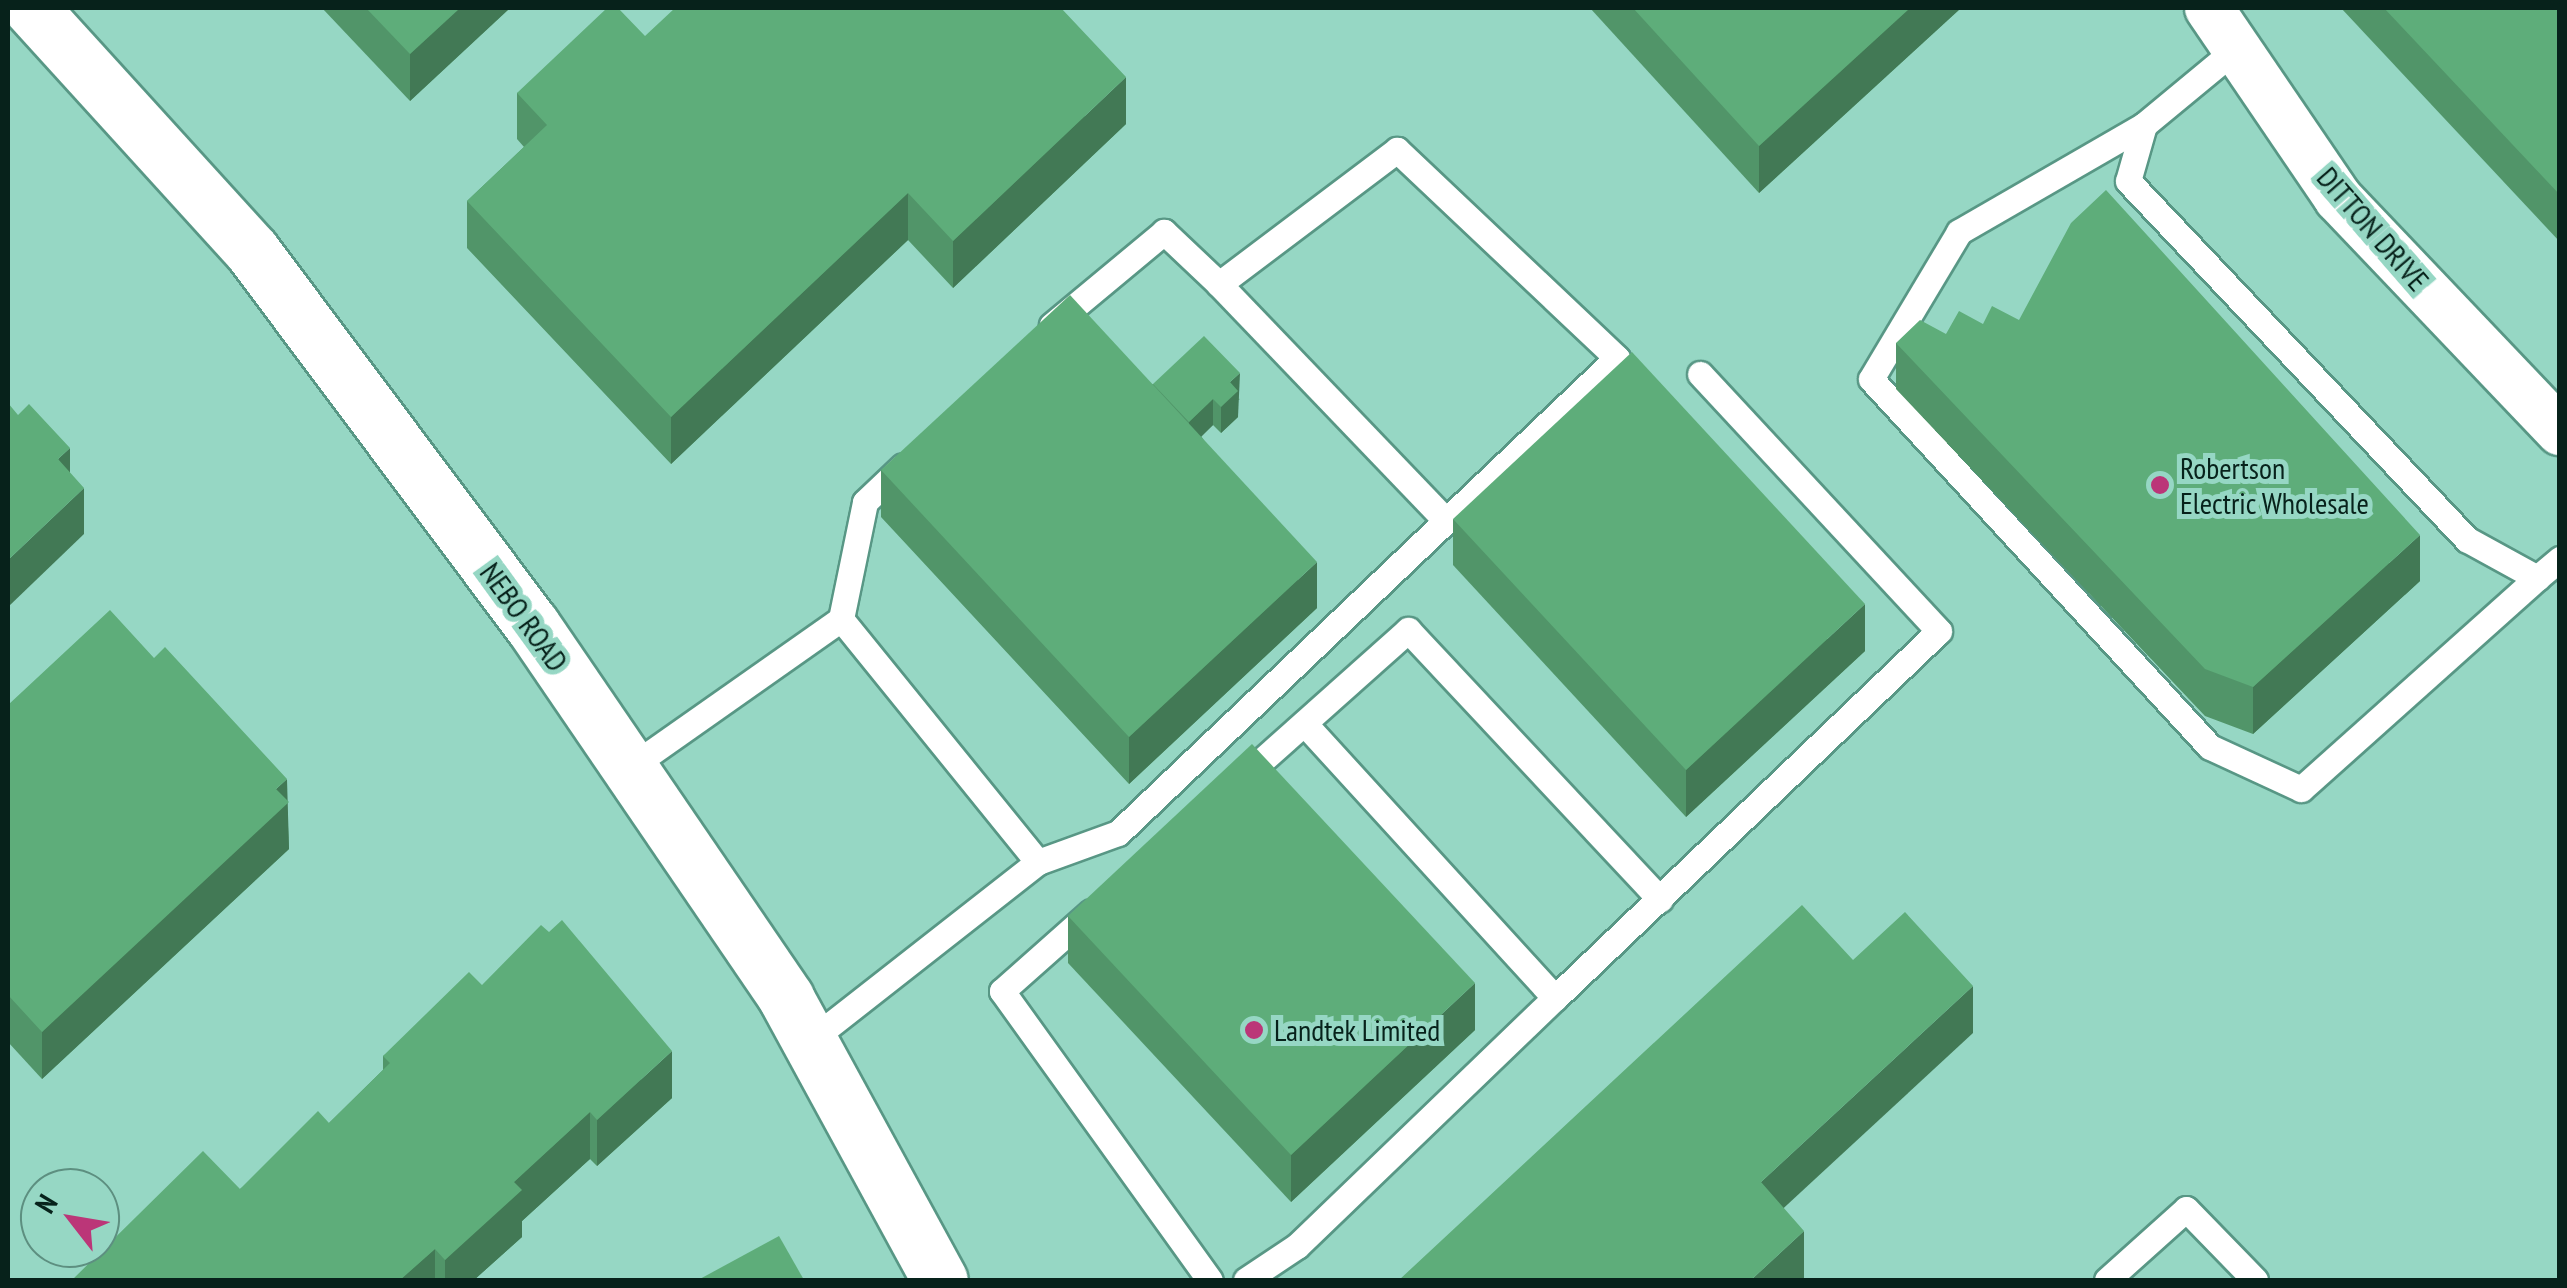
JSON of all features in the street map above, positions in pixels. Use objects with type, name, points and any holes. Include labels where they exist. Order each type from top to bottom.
[{"type":"street","name":"NEBO ROAD","points":[[31,8],[252,251],[532,625],[810,1042],[940,1280]]},
{"type":"street","name":"DITTON DRIVE","points":[[2209,8],[2338,198],[2560,431]]},
{"type":"lane","points":[[2236,48],[2144,125],[1959,232],[1871,378],[2210,746],[2300,788],[2560,559]]},
{"type":"lane","points":[[2144,125],[2128,181],[2468,540],[2537,578]]},
{"type":"lane","points":[[810,1042],[1038,862],[1118,833],[1618,358],[1397,150],[1219,284]]},
{"type":"lane","points":[[1028,348],[1164,232],[1446,520]]},
{"type":"lane","points":[[1246,1280],[1297,1246],[1940,631],[1700,374]]},
{"type":"lane","points":[[629,768],[841,619],[866,502],[920,450]]},
{"type":"lane","points":[[841,619],[1038,862]]},
{"type":"lane","points":[[1218,800],[1408,630],[1660,898]]},
{"type":"lane","points":[[1304,723],[1555,998]]},
{"type":"lane","points":[[1117,889],[1002,991],[1210,1280]]},
{"type":"lane","points":[[2107,1280],[2186,1209],[2255,1280]]},
{"type":"building","points":[[366,8],[460,8],[410,54]]},
{"type":"building","points":[[607,8],[618,8],[645,36],[675,8],[1061,8],[1126,77],[953,241],[908,193],[671,417],[467,201],[547,125],[517,93]]},
{"type":"building","points":[[1633,8],[1910,8],[1759,146]]},
{"type":"building","points":[[2384,8],[2560,8],[2560,195]]},
{"type":"building","name":"Robertson Electric Wholesale","points":[[2106,190],[2420,535],[2253,687],[2205,669],[1896,343],[1920,320],[1946,334],[1959,311],[1983,324],[1992,306],[2019,320],[2071,223]]},
{"type":"building","points":[[1070,295],[1317,562],[1129,737],[881,470]]},
{"type":"building","points":[[1204,336],[1240,373],[1230,382],[1238,391],[1221,407],[1213,399],[1189,422],[1153,384]]},
{"type":"building","points":[[1632,352],[1865,604],[1686,770],[1453,519]]},
{"type":"building","points":[[8,403],[18,415],[29,404],[70,448],[58,459],[84,488],[8,560]]},
{"type":"building","points":[[110,610],[154,658],[165,647],[287,779],[276,789],[289,802],[42,1032],[8,995],[8,705]]},
{"type":"building","points":[[1252,744],[1475,983],[1291,1155],[1068,916]]},
{"type":"building","points":[[1802,905],[1853,960],[1905,912],[1973,986],[1761,1182],[1804,1231],[1751,1280],[1399,1280]]},
{"type":"building","points":[[562,920],[672,1051],[597,1120],[590,1112],[514,1182],[522,1190],[445,1260],[435,1249],[400,1280],[72,1280],[84,1268],[120,1268],[120,1233],[203,1151],[240,1189],[318,1111],[329,1123],[390,1063],[383,1056],[469,972],[482,985],[541,925],[549,932]]},
{"type":"building","points":[[779,1236],[804,1280],[698,1280]]},
{"type":"place","name":"Robertson Electric Wholesale","points":[[2160,485]]},
{"type":"place","name":"Landtek Limited","points":[[1254,1030]]}]
